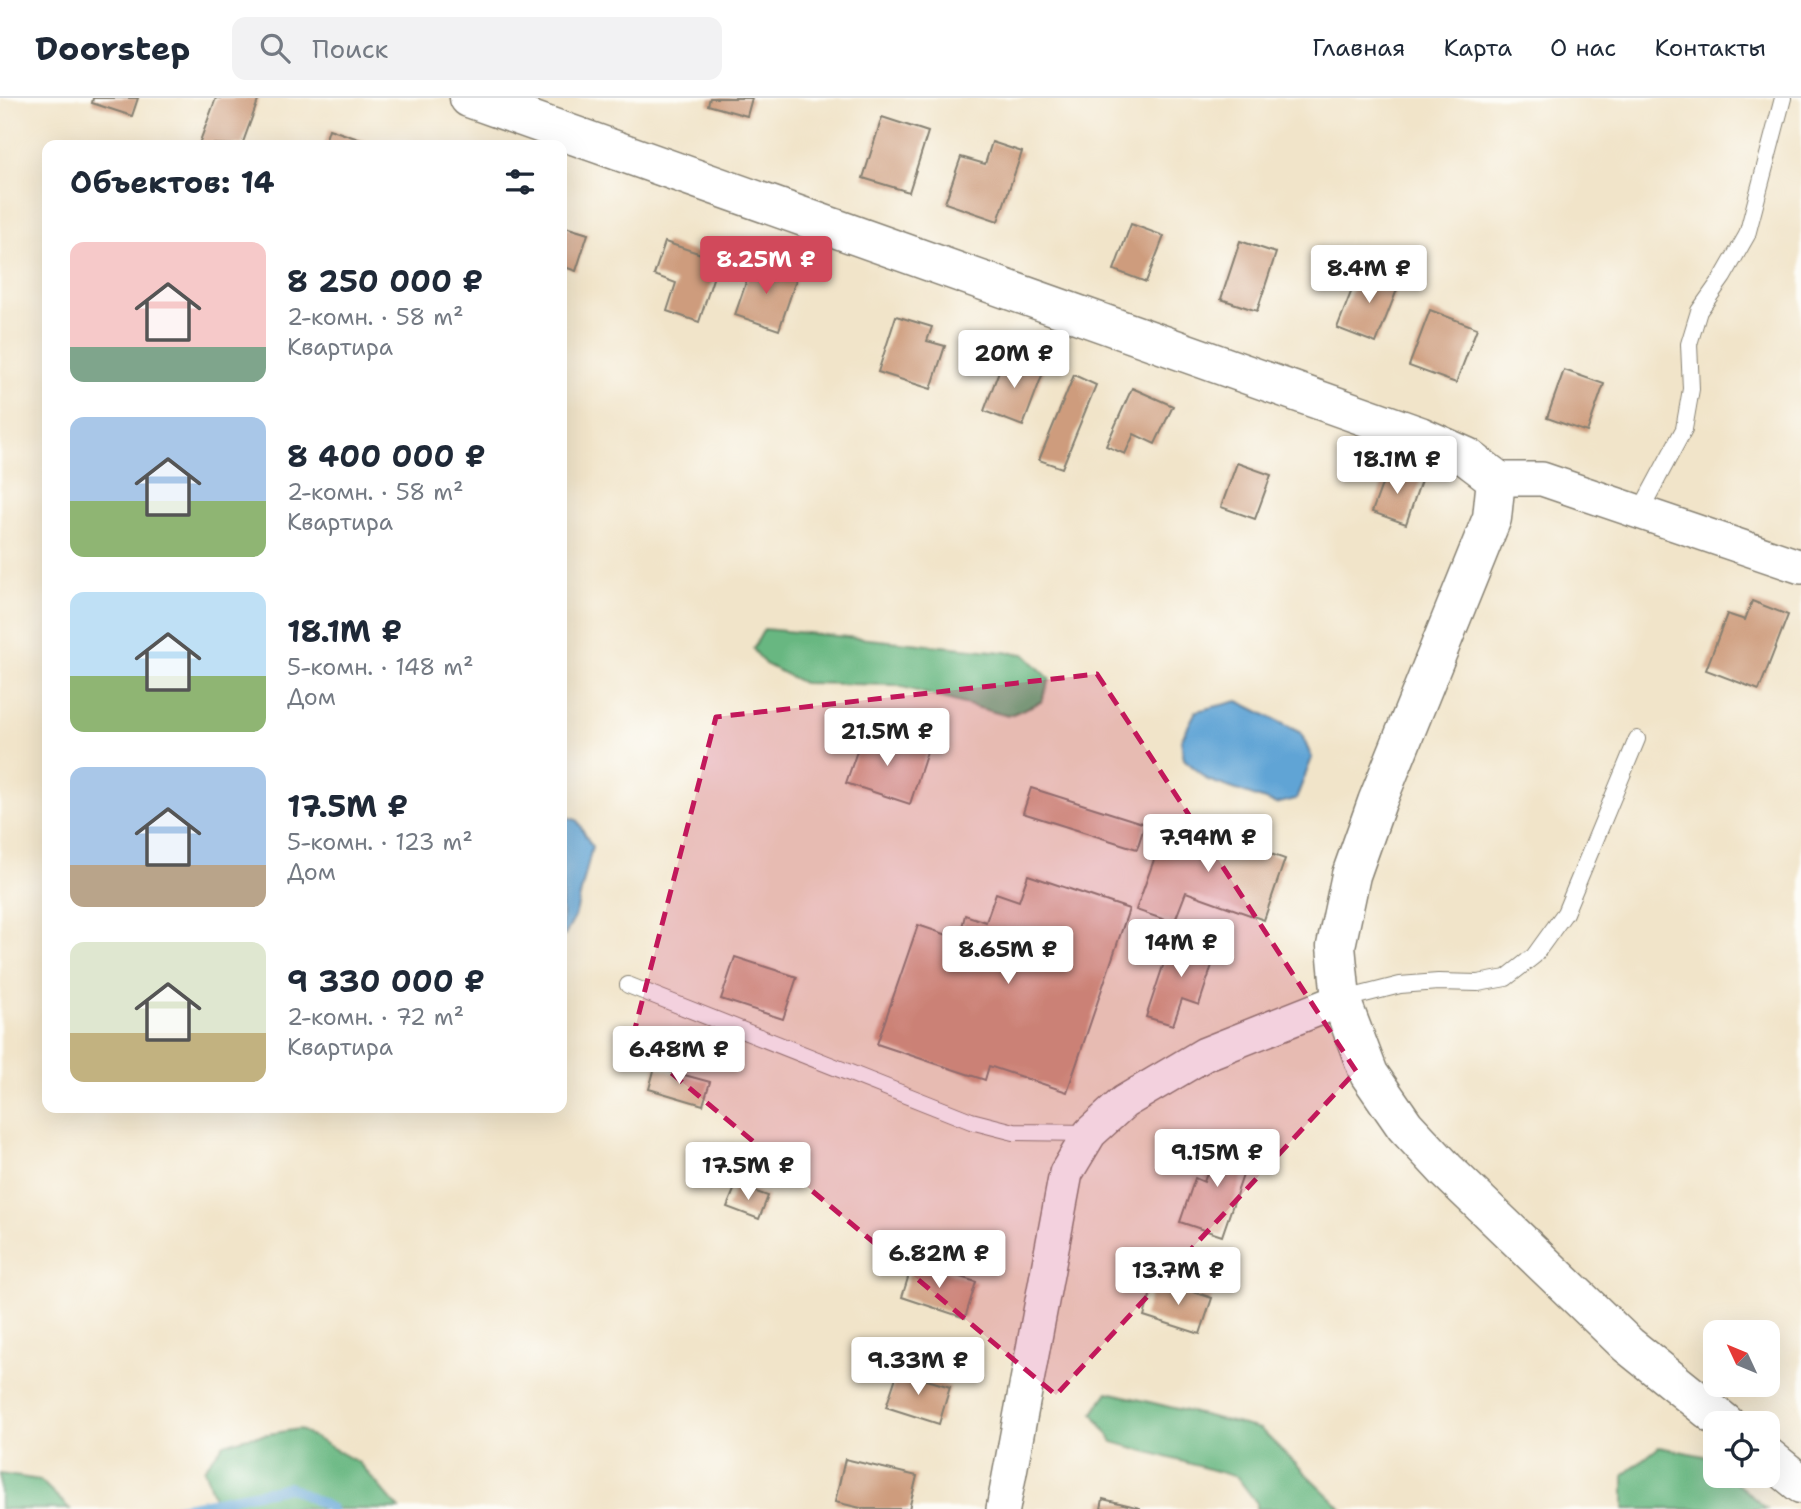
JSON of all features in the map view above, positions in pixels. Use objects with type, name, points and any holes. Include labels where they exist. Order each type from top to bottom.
[{"type":"street","points":[[469,98],[1420,436],[1467,457],[1496,480],[1542,479],[1801,567]]},
{"type":"street","points":[[1496,480],[1492,518],[1377,802],[1351,875],[1336,946],[1341,1000],[1369,1074],[1405,1126],[1446,1170],[1628,1345],[1710,1411]]},
{"type":"street","points":[[1003,1509],[1066,1173],[1090,1133],[1124,1102],[1205,1054],[1341,1000]]},
{"type":"street","points":[[1780,1467],[1801,1484]]},
{"type":"lane","points":[[1639,513],[1684,429],[1691,389],[1689,344],[1699,311],[1723,277],[1746,234],[1783,98]]},
{"type":"lane","points":[[1341,1000],[1401,985],[1478,983],[1506,978],[1534,956],[1564,913],[1637,739]]},
{"type":"lane","points":[[628,985],[971,1121],[1014,1132],[1090,1133]]},
{"type":"highlighted area","points":[[1097,674],[1356,1071],[1056,1395],[632,1040],[716,717]]},
{"type":"green space","points":[[764,629],[1024,654],[1050,679],[1041,702],[1008,716],[895,685],[803,683],[765,664],[753,649]]},
{"type":"green space","points":[[1108,1392],[1260,1429],[1342,1509],[1256,1509],[1256,1502],[1237,1477],[1113,1442],[1093,1413]]},
{"type":"green space","points":[[299,1429],[359,1463],[399,1509],[218,1509],[204,1469],[224,1444]]},
{"type":"green space","points":[[1659,1447],[1703,1456],[1703,1488],[1742,1488],[1767,1509],[1624,1509],[1624,1475]]},
{"type":"green space","points":[[0,1474],[40,1480],[70,1509],[0,1509]]},
{"type":"water","points":[[1238,701],[1301,733],[1312,758],[1296,799],[1276,804],[1208,780],[1184,759],[1181,740],[1196,711]]},
{"type":"water","points":[[567,817],[577,820],[592,847],[575,917],[567,931]]},
{"type":"building","points":[[93,98],[138,98],[132,116],[92,103]]},
{"type":"building","points":[[216,98],[259,98],[244,140],[200,140]]},
{"type":"building","points":[[710,98],[752,98],[747,116],[708,105]]},
{"type":"building","points":[[882,117],[928,132],[909,192],[863,178]]},
{"type":"building","points":[[329,129],[361,140],[326,140]]},
{"type":"building","points":[[992,142],[1022,152],[998,221],[945,203],[961,157],[985,164]]},
{"type":"building","points":[[1131,224],[1164,236],[1146,282],[1114,270]]},
{"type":"building","points":[[567,228],[588,234],[576,271],[567,268]]},
{"type":"building","points":[[1240,241],[1276,253],[1257,311],[1221,299]]},
{"type":"building","points":[[665,242],[719,260],[699,322],[667,311],[676,283],[654,275]]},
{"type":"building","points":[[753,262],[797,277],[779,330],[735,315]]},
{"type":"building","points":[[1361,267],[1400,282],[1376,343],[1337,328]]},
{"type":"building","points":[[1430,310],[1477,328],[1456,383],[1409,366]]},
{"type":"building","points":[[896,316],[932,327],[927,341],[945,346],[931,389],[878,372]]},
{"type":"building","points":[[1005,355],[1044,370],[1023,426],[984,411]]},
{"type":"building","points":[[1564,370],[1604,384],[1587,432],[1547,418]]},
{"type":"building","points":[[1074,375],[1096,385],[1062,468],[1039,460]]},
{"type":"building","points":[[1132,388],[1173,406],[1155,444],[1134,434],[1125,454],[1106,446]]},
{"type":"building","points":[[1237,463],[1271,475],[1255,519],[1221,507]]},
{"type":"building","points":[[1388,468],[1421,480],[1406,524],[1372,512]]},
{"type":"building","points":[[1752,601],[1788,615],[1759,690],[1706,670],[1727,614],[1745,620]]},
{"type":"building","points":[[864,731],[927,752],[910,804],[846,783]]},
{"type":"building","points":[[1031,788],[1145,824],[1137,849],[1023,813]]},
{"type":"building","points":[[1169,818],[1285,859],[1264,920],[1186,892],[1174,923],[1136,910]]},
{"type":"building","points":[[1028,875],[1129,909],[1067,1092],[989,1066],[985,1080],[877,1044],[918,925],[959,939],[965,915],[986,922],[996,893],[1019,901]]},
{"type":"building","points":[[1173,936],[1217,950],[1199,1005],[1182,999],[1173,1025],[1146,1017]]},
{"type":"building","points":[[735,957],[797,977],[783,1019],[721,999]]},
{"type":"building","points":[[655,1067],[710,1082],[703,1105],[649,1089]]},
{"type":"building","points":[[1219,1138],[1252,1149],[1222,1236],[1180,1222],[1195,1178],[1204,1182]]},
{"type":"building","points":[[736,1185],[768,1196],[759,1219],[727,1207]]},
{"type":"building","points":[[913,1262],[976,1282],[965,1318],[902,1297]]},
{"type":"building","points":[[1155,1279],[1212,1298],[1200,1334],[1144,1316]]},
{"type":"building","points":[[898,1371],[950,1387],[939,1424],[886,1407]]},
{"type":"building","points":[[845,1459],[917,1476],[909,1509],[865,1509],[835,1502]]},
{"type":"building","points":[[1103,1499],[1140,1508],[1140,1509],[1101,1509]]},
{"type":"waterway","points":[[174,1509],[289,1487],[332,1509]]}]
